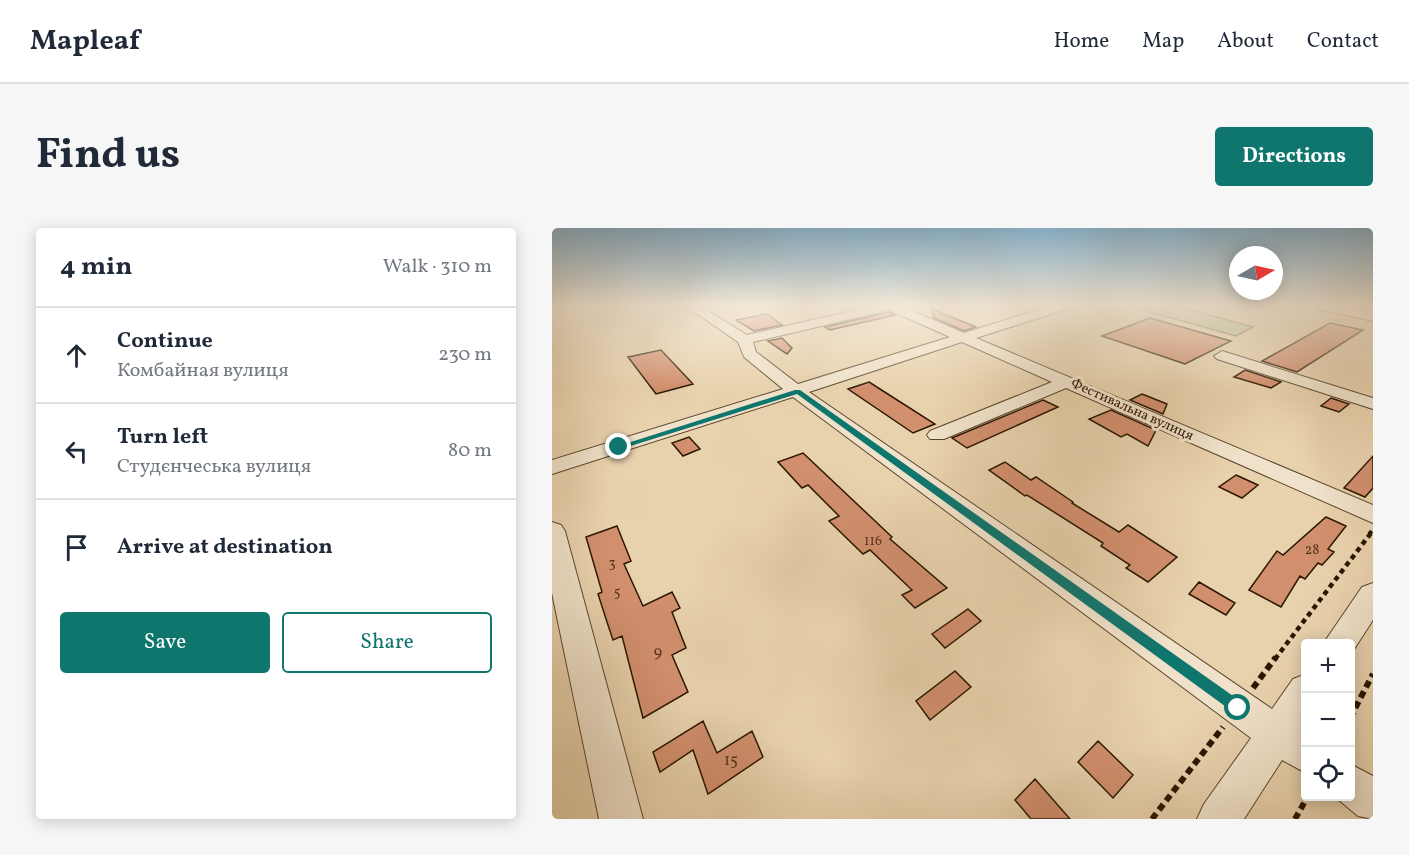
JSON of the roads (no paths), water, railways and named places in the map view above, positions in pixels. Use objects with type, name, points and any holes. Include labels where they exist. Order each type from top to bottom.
[{"type":"street","points":[[736,334],[745,340],[749,354],[798,391],[1238,708],[1291,742]]},
{"type":"street","points":[[745,340],[772,334]]},
{"type":"street","name":"Фестивальна вулиця","points":[[956,334],[1373,515]]},
{"type":"street","points":[[552,467],[979,334]]},
{"type":"street","points":[[1222,356],[1373,404]]},
{"type":"street","points":[[937,435],[1067,382]]},
{"type":"street","points":[[552,531],[621,819]]},
{"type":"street","points":[[1342,639],[1373,595]]},
{"type":"street","points":[[1219,819],[1291,742],[1304,693]]},
{"type":"street","points":[[1355,788],[1373,801]]}]
